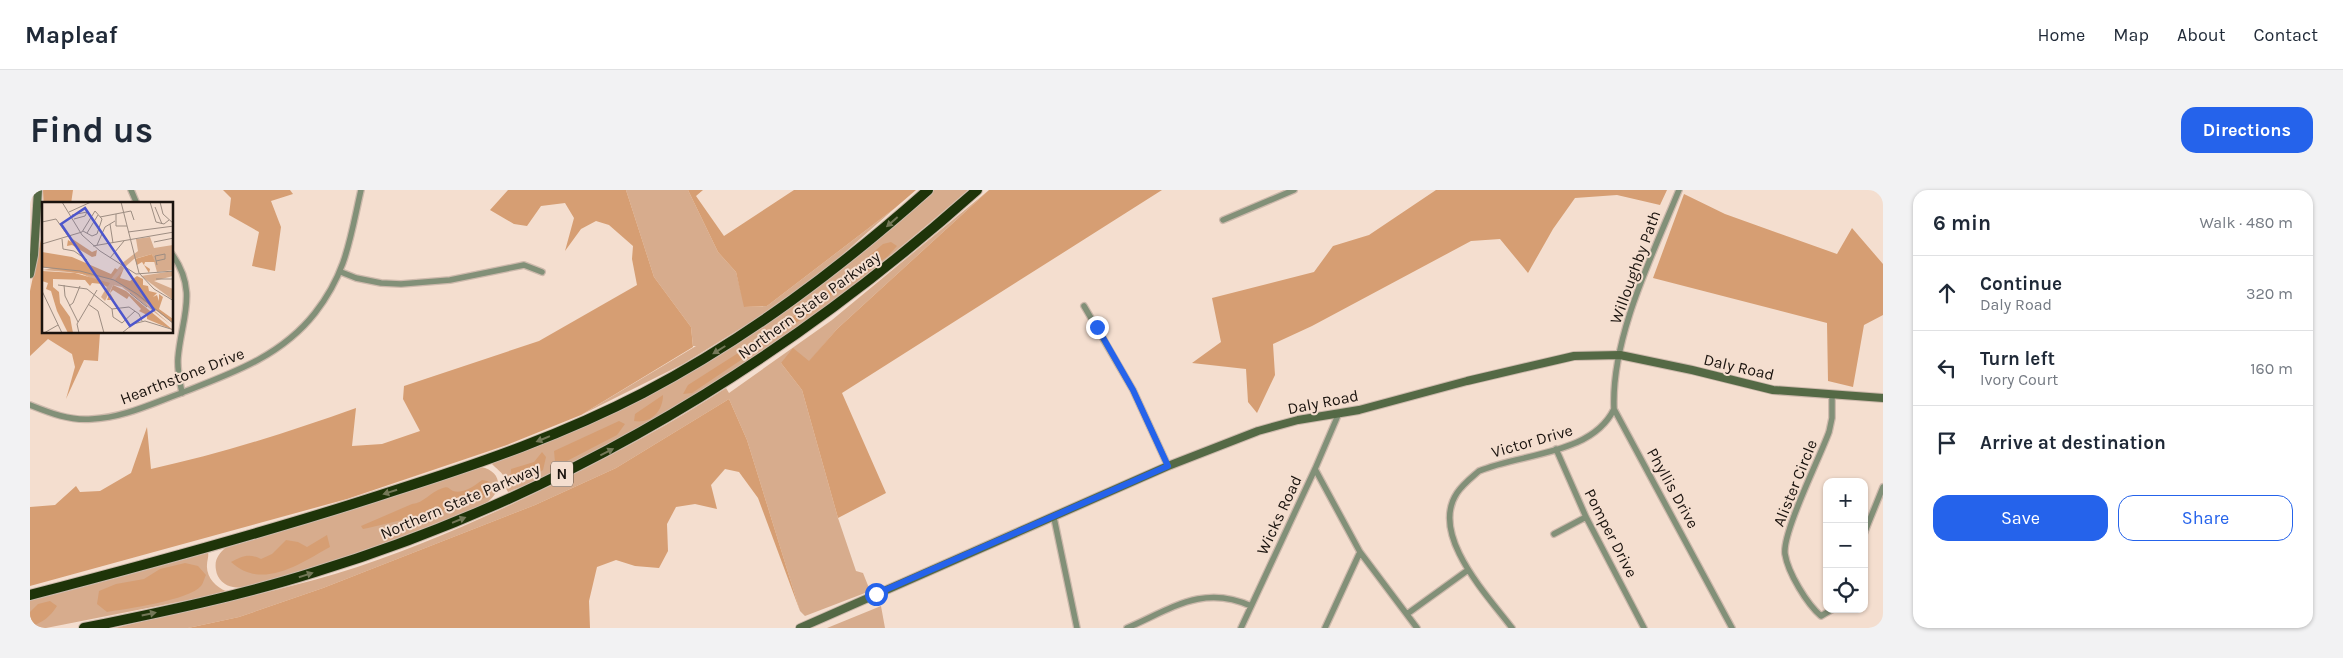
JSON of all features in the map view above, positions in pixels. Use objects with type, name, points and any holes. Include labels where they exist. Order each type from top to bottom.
[{"type":"highway","name":"Northern State Parkway","points":[[30,595],[186,554],[342,508],[477,464],[577,425],[657,386],[748,332],[824,278],[928,190]]},
{"type":"highway","name":"Northern State Parkway","points":[[84,628],[199,604],[323,570],[430,532],[550,480],[654,425],[758,362],[868,282],[977,190]]},
{"type":"street","points":[[30,274],[34,255],[38,190]]},
{"type":"street","points":[[130,190],[135,202]]},
{"type":"street","name":"Hearthstone Drive","points":[[30,405],[65,417],[92,420],[111,417],[182,393],[250,366],[283,346],[315,314],[341,272],[361,190]]},
{"type":"street","points":[[1223,220],[1294,190]]},
{"type":"street","name":"Willoughby Path","points":[[1620,355],[1635,298],[1679,190]]},
{"type":"street","points":[[174,257],[182,270],[187,286],[188,302],[178,361],[182,393]]},
{"type":"street","points":[[341,272],[356,278],[381,283],[401,284],[450,280],[524,265],[542,272]]},
{"type":"street","points":[[1084,306],[1133,390],[1168,466]]},
{"type":"street","name":"Daly Road","points":[[800,628],[1054,518],[1168,466],[1258,431],[1298,420],[1358,410],[1467,381],[1574,356],[1620,355],[1773,390],[1883,398]]},
{"type":"street","name":"Phyllis Drive","points":[[1620,355],[1613,385],[1614,410],[1732,628]]},
{"type":"street","name":"Alister Circle","points":[[1826,613],[1821,616],[1810,607],[1790,569],[1785,553],[1792,523],[1829,432],[1832,418],[1832,395]]},
{"type":"street","name":"Victor Drive","points":[[1512,628],[1468,570],[1457,550],[1451,531],[1451,512],[1456,494],[1479,471],[1588,438],[1608,421],[1614,410]]},
{"type":"street","name":"Wicks Road","points":[[1241,628],[1339,413]]},
{"type":"street","name":"Pomper Drive","points":[[1556,449],[1586,517],[1644,628]]},
{"type":"street","points":[[1315,469],[1360,552],[1417,628]]},
{"type":"street","points":[[1868,524],[1883,488]]},
{"type":"street","points":[[1554,534],[1586,517]]},
{"type":"street","points":[[1054,518],[1077,628]]},
{"type":"street","points":[[1325,628],[1360,552]]},
{"type":"street","points":[[1407,614],[1468,570]]},
{"type":"street","points":[[1127,628],[1191,600],[1207,596],[1237,599],[1251,606]]},
{"type":"shaded area","points":[[43,190],[73,190],[71,202],[44,202]]},
{"type":"shaded area","points":[[223,190],[290,190],[293,194],[271,201],[281,227],[275,271],[252,266],[259,232],[229,215],[231,198]]},
{"type":"shaded area","points":[[508,190],[626,190],[654,277],[691,327],[693,347],[581,415],[507,445],[347,499],[30,586],[30,507],[55,505],[76,486],[80,492],[100,491],[131,473],[147,427],[151,469],[203,457],[254,442],[356,408],[352,446],[382,444],[420,431],[403,399],[404,386],[539,341],[637,285],[632,259],[633,246],[609,225],[596,221],[581,229],[565,251],[574,218],[565,203],[541,206],[527,226],[514,224],[490,210]]},
{"type":"shaded area","points":[[626,190],[688,190],[718,252],[736,272],[745,307],[767,306],[895,208],[825,270],[751,322],[683,364],[581,415],[696,346],[693,346],[691,327],[654,277]]},
{"type":"shaded area","points":[[688,190],[703,190],[696,196],[724,236],[794,190],[916,190],[767,306],[744,307],[736,272],[718,252]]},
{"type":"shaded area","points":[[932,190],[968,190],[862,278],[750,360],[692,398],[633,433],[571,464],[508,492],[504,477],[491,463],[699,367]]},
{"type":"shaded area","points":[[989,190],[837,329],[809,362],[781,363],[802,390],[838,518],[856,571],[863,573],[869,588],[865,593],[805,616],[800,611],[747,440],[729,399],[616,468],[535,505],[323,588],[239,617],[188,628],[115,628],[281,589],[364,565],[451,532],[604,459],[726,388],[729,393],[832,320]]},
{"type":"shaded area","points":[[989,190],[1162,190],[842,393],[886,493],[838,518],[802,390],[781,363],[793,348],[809,361],[837,329]]},
{"type":"shaded area","points":[[1436,190],[1667,190],[1660,205],[1617,195],[1575,198],[1553,229],[1528,273],[1500,239],[1471,241],[1312,326],[1273,344],[1275,375],[1257,413],[1248,402],[1246,369],[1192,363],[1221,342],[1212,298],[1314,272],[1333,246],[1369,235]]},
{"type":"shaded area","points":[[1684,194],[1725,214],[1837,254],[1852,228],[1883,264],[1883,315],[1864,325],[1853,387],[1828,381],[1827,323],[1653,278]]},
{"type":"shaded area","points":[[42,234],[42,334],[100,334],[98,361],[84,360],[66,399],[75,367],[72,354],[48,339],[30,356],[30,291]]},
{"type":"shaded area","points":[[891,242],[897,246],[888,256],[857,278],[855,274],[856,267],[883,244]]},
{"type":"shaded area","points":[[839,282],[843,284],[815,310],[692,393],[683,394],[688,385],[779,327]]},
{"type":"shaded area","points":[[663,395],[661,407],[650,419],[634,421],[635,414]]},
{"type":"shaded area","points":[[729,399],[747,440],[800,611],[758,498],[739,472],[725,469],[711,485],[717,509],[695,504],[676,507],[667,524],[668,551],[659,568],[635,566],[616,560],[597,567],[589,601],[590,628],[188,628],[239,617],[323,588],[535,505],[616,468]]},
{"type":"shaded area","points":[[619,421],[625,424],[617,435],[565,462],[555,462],[554,451]]},
{"type":"shaded area","points":[[542,452],[546,457],[543,470],[514,486],[510,483],[511,469],[534,462]]},
{"type":"shaded area","points":[[481,467],[494,474],[498,484],[494,496],[483,505],[360,552],[253,586],[239,588],[230,586],[224,584],[218,576],[216,560],[226,547]]},
{"type":"shaded area","points":[[482,480],[488,481],[492,488],[486,497],[474,503],[368,528],[363,529],[361,526],[420,502],[443,488],[457,492],[469,489]]},
{"type":"shaded area","points":[[327,535],[330,547],[307,560],[281,571],[255,574],[243,570],[231,562],[246,556],[261,559],[272,554],[286,540],[298,542],[307,547]]},
{"type":"shaded area","points":[[208,552],[208,574],[215,584],[226,591],[224,593],[46,628],[30,628],[30,600]]},
{"type":"shaded area","points":[[185,563],[198,566],[206,575],[202,585],[195,591],[171,600],[107,612],[97,604],[99,591],[116,584],[144,579],[160,569]]},
{"type":"shaded area","points":[[50,601],[57,606],[54,610],[48,617],[30,627],[30,612],[38,604]]},
{"type":"shaded area","points":[[881,606],[885,628],[827,628]]},
{"type":"route","points":[[876,594],[1168,466],[1133,390],[1097,327]]}]
